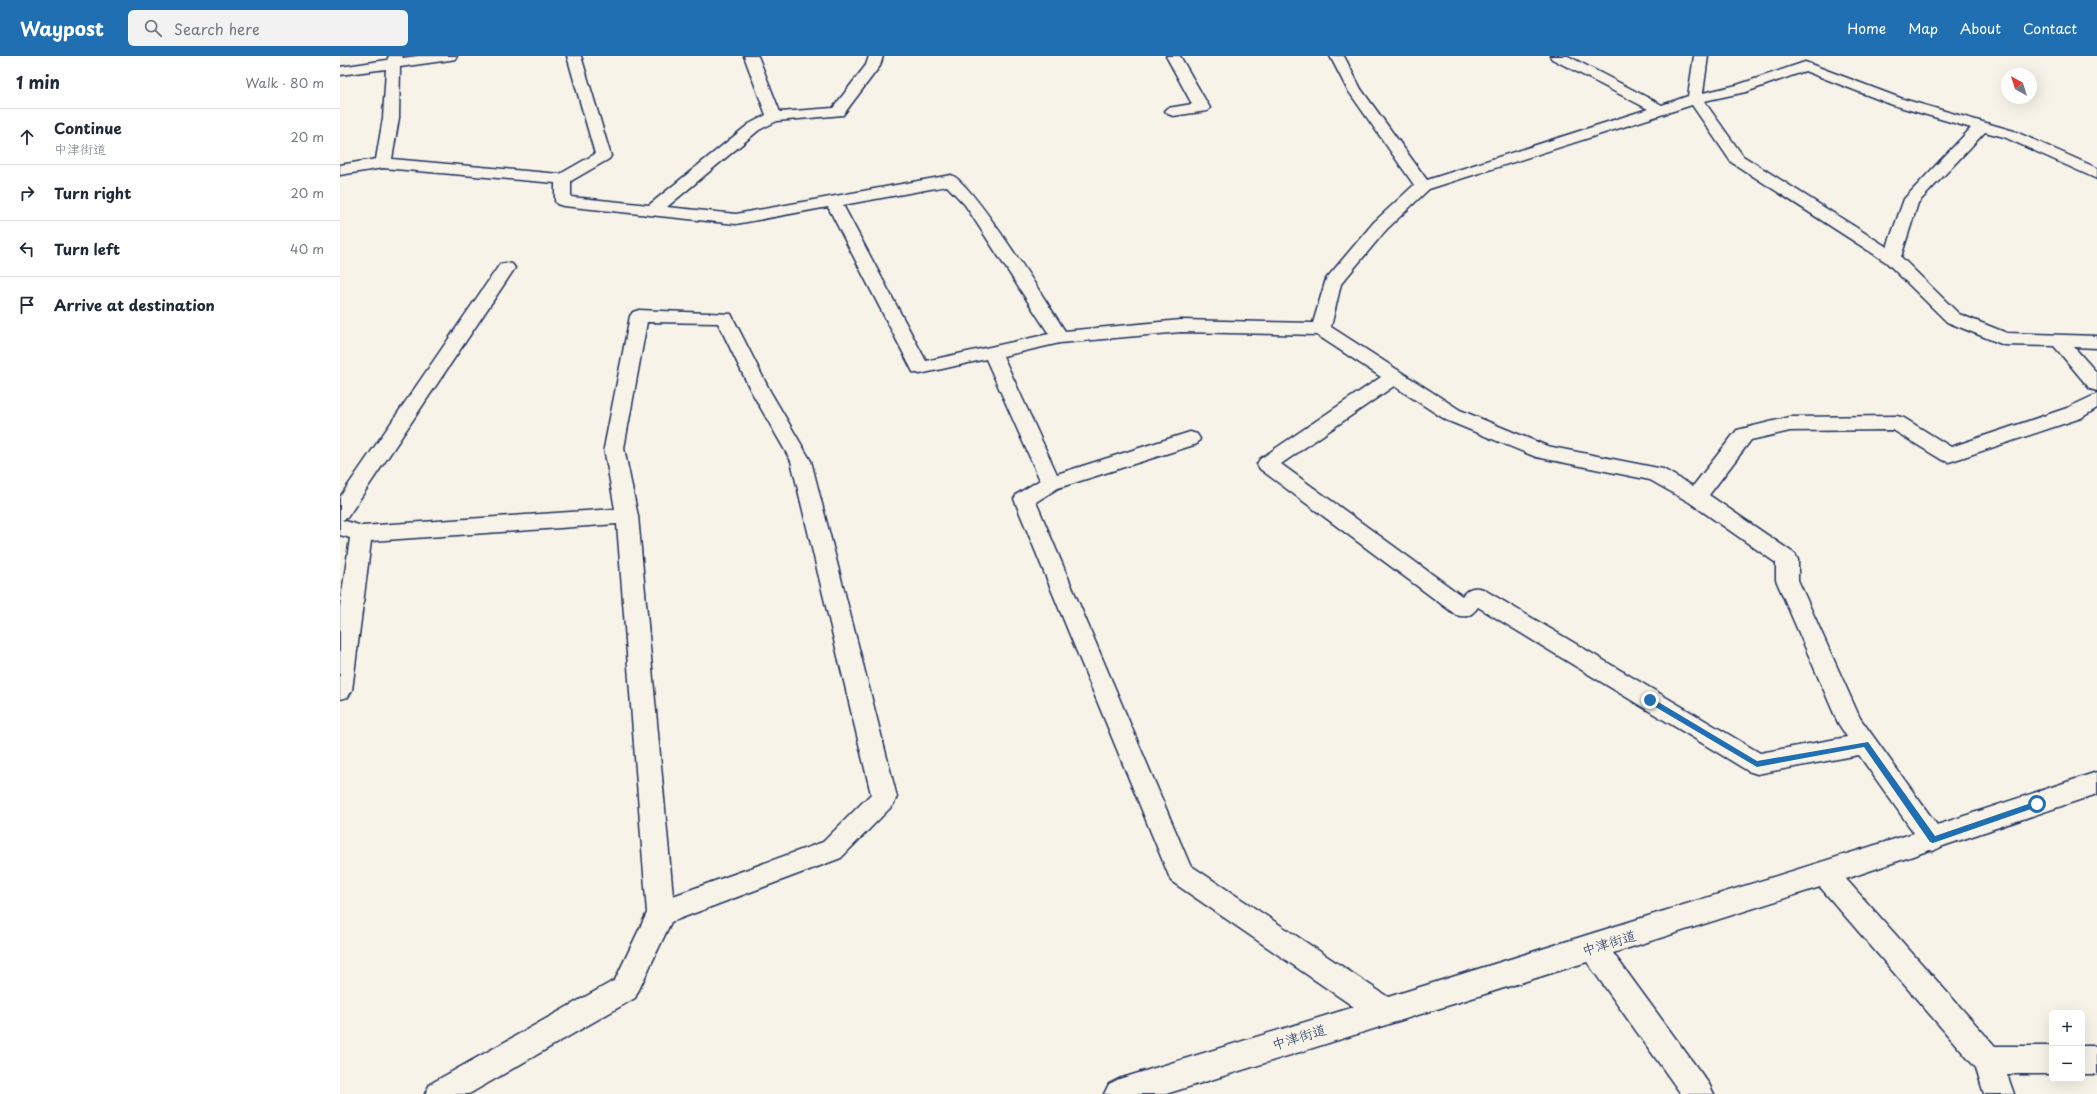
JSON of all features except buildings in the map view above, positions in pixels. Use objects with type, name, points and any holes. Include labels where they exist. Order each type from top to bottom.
[{"type":"street","points":[[340,71],[394,60],[450,56]]},
{"type":"street","points":[[340,170],[383,163],[563,179],[602,156],[574,56]]},
{"type":"street","points":[[751,56],[774,117]]},
{"type":"street","points":[[652,211],[754,127],[774,117],[838,112],[873,66],[876,56]]},
{"type":"street","points":[[1173,56],[1202,108],[1173,111]]},
{"type":"street","points":[[1337,56],[1354,89],[1423,186]]},
{"type":"street","points":[[1557,56],[1662,110]]},
{"type":"street","points":[[1701,56],[1694,99],[1737,159],[1892,258],[1953,318],[2004,339],[2097,342]]},
{"type":"street","points":[[1787,58],[1898,102],[2009,134],[2097,174]]},
{"type":"street","points":[[383,163],[392,118],[394,60]]},
{"type":"street","points":[[1321,329],[1332,283],[1380,226],[1423,186],[1694,99],[1742,89],[1805,66]]},
{"type":"street","points":[[1892,258],[1910,202],[1978,130],[1983,127]]},
{"type":"street","points":[[563,179],[563,201],[736,219],[951,180],[971,202],[1060,337]]},
{"type":"street","points":[[833,202],[920,368],[1060,337],[1181,326],[1321,329],[1453,415],[1543,452],[1656,474],[1696,496],[1787,560],[1787,580],[1850,723],[1933,840]]},
{"type":"street","points":[[340,513],[506,268]]},
{"type":"street","points":[[440,1094],[625,989],[661,913],[627,516],[614,448],[639,316],[725,318],[771,413],[801,461],[884,797],[832,850],[661,913]]},
{"type":"street","points":[[2059,341],[2097,385]]},
{"type":"street","points":[[992,352],[1051,483]]},
{"type":"street","points":[[1394,377],[1267,464],[1464,609],[1475,595],[1757,764],[1865,744]]},
{"type":"street","points":[[1696,496],[1744,435],[1790,424],[1897,423],[1949,455],[2074,413],[2097,400]]},
{"type":"street","points":[[1190,439],[1051,483],[1024,499],[1180,873],[1384,1011]]},
{"type":"street","points":[[340,690],[350,531],[627,516]]},
{"type":"street","name":"中津街道","points":[[1119,1094],[1384,1011],[1593,948],[1933,840],[2097,783]]},
{"type":"street","points":[[1825,874],[1988,1060],[1999,1094]]},
{"type":"street","points":[[1593,948],[1699,1094]]},
{"type":"street","points":[[1988,1060],[2049,1060]]},
{"type":"street","points":[[2085,1060],[2097,1060]]},
{"type":"route","points":[[1650,700],[1757,764],[1865,744],[1933,840],[2037,804]]}]
